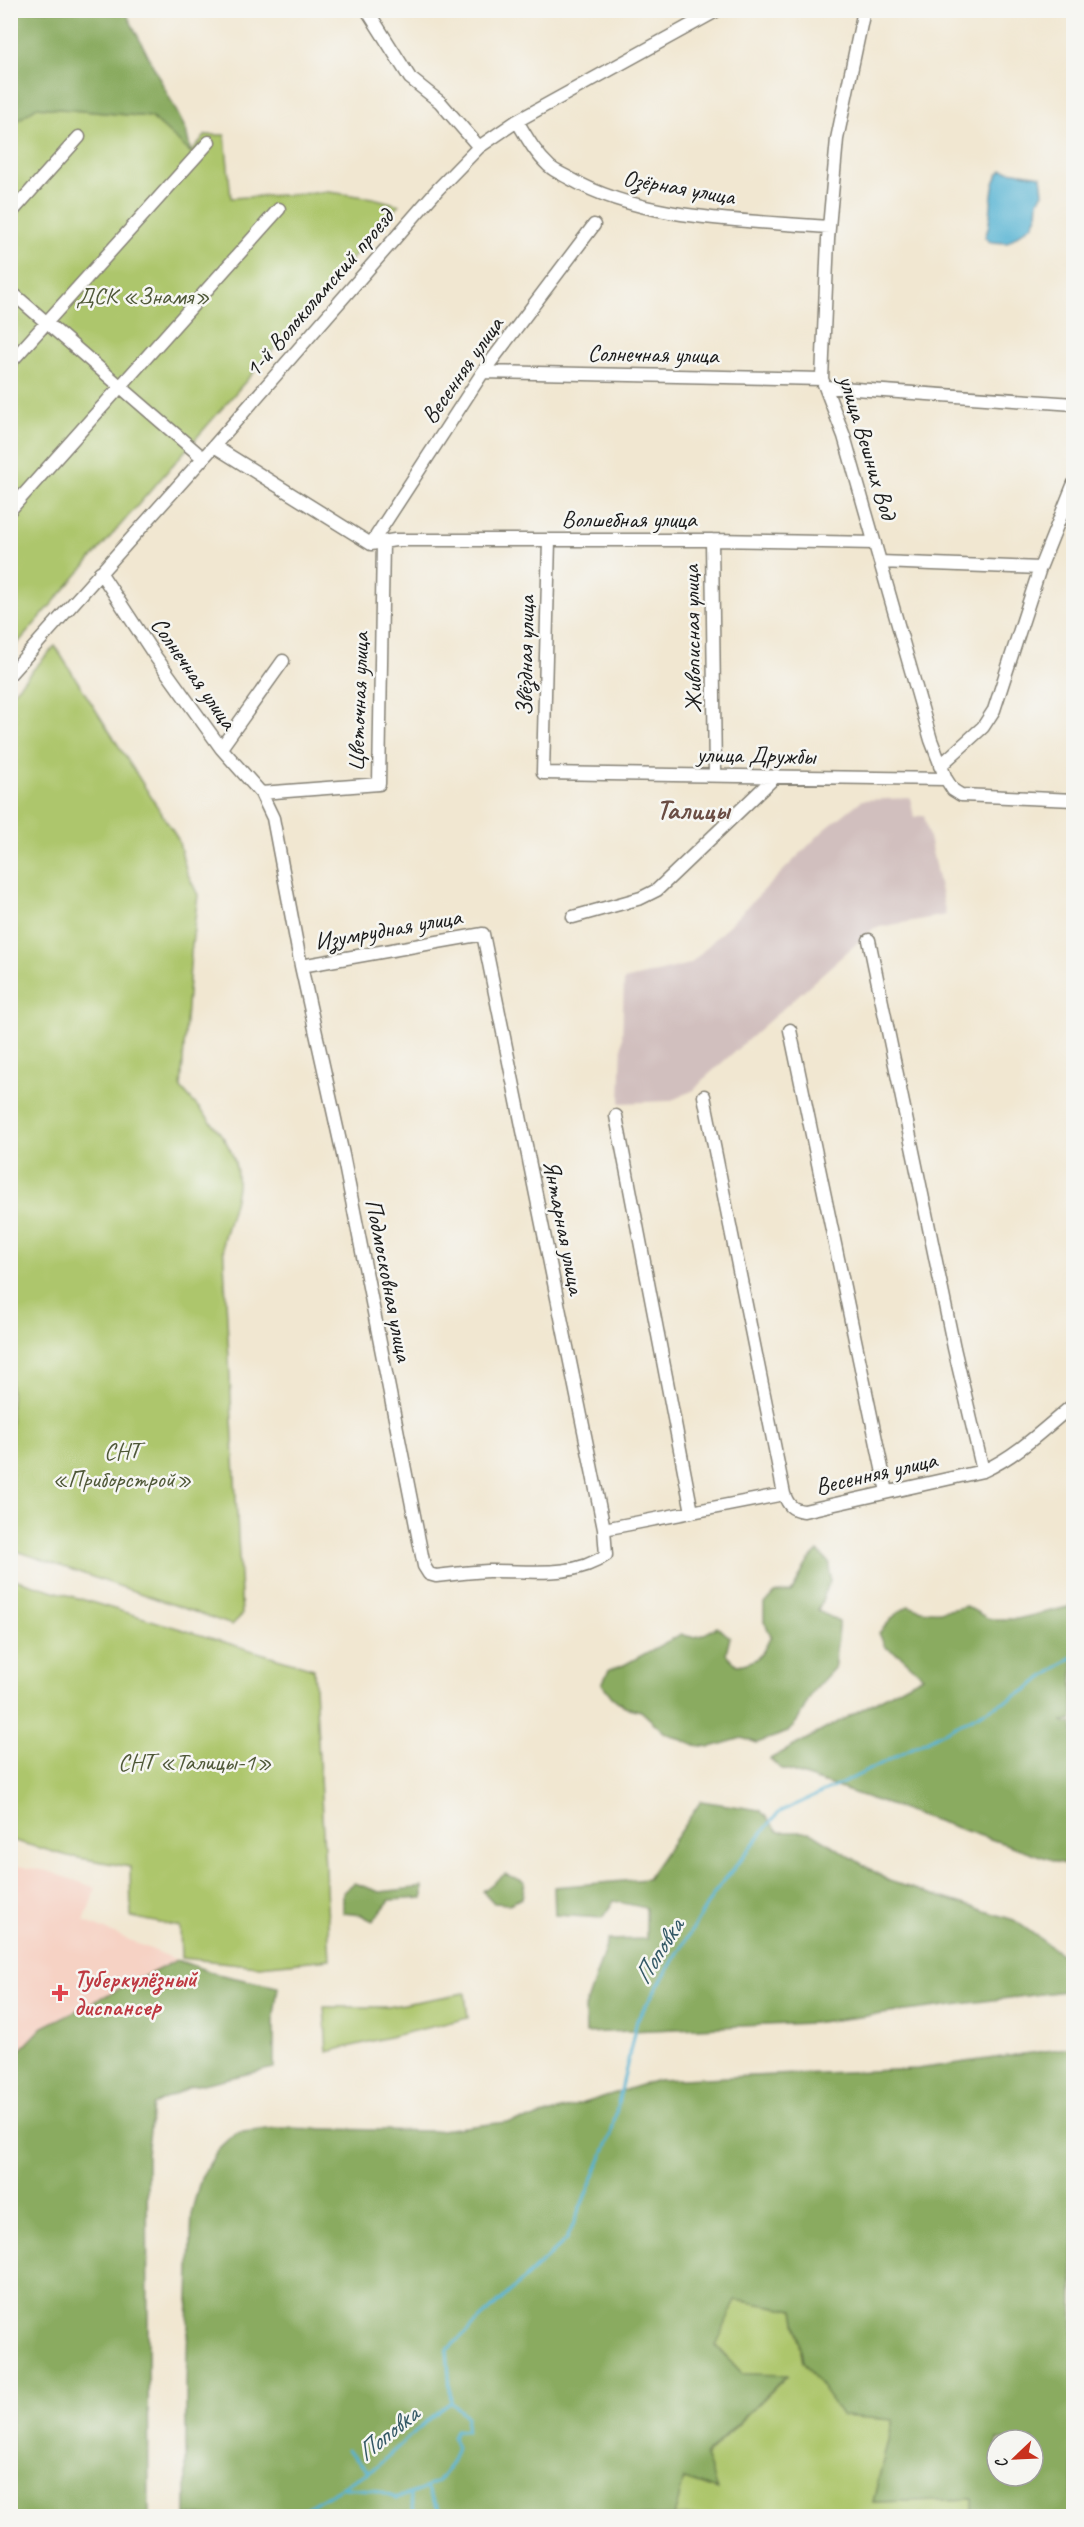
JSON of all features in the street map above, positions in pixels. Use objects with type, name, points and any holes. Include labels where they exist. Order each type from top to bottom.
[{"type":"street","points":[[367,10],[410,78],[440,102],[479,147]]},
{"type":"street","name":"1-й Волоколамский проезд","points":[[10,674],[214,446],[438,189],[479,147],[518,121],[718,10]]},
{"type":"street","name":"улица Вешних Вод","points":[[864,10],[837,140],[829,227],[824,383],[844,436],[931,740],[946,779]]},
{"type":"street","name":"Озёрная улица","points":[[518,121],[532,146],[550,167],[588,189],[649,208],[711,217],[829,227]]},
{"type":"street","points":[[10,214],[79,137]]},
{"type":"street","points":[[10,363],[209,142]]},
{"type":"street","points":[[10,510],[279,209]]},
{"type":"street","name":"Весенняя улица","points":[[377,543],[483,372],[594,225]]},
{"type":"street","points":[[10,291],[203,458]]},
{"type":"street","name":"Солнечная улица","points":[[483,372],[824,383],[1074,404]]},
{"type":"street","points":[[214,446],[377,543]]},
{"type":"street","points":[[940,766],[983,727],[994,710],[1040,568],[1074,483]]},
{"type":"street","name":"Волшебная улица","points":[[377,543],[395,540],[712,540],[875,543]]},
{"type":"street","name":"Звёздная улица","points":[[543,773],[549,540]]},
{"type":"street","name":"Живописная улица","points":[[712,540],[715,774]]},
{"type":"street","name":"Цветочная улица","points":[[261,793],[379,784],[377,543]]},
{"type":"street","points":[[880,562],[1040,568]]},
{"type":"street","name":"Солнечная улица","points":[[100,572],[154,656],[221,748],[261,793]]},
{"type":"street","points":[[221,748],[283,661]]},
{"type":"street","name":"улица Дружбы","points":[[543,773],[946,779]]},
{"type":"street","points":[[573,916],[632,900],[657,890],[776,776]]},
{"type":"street","points":[[946,779],[953,790],[961,795],[1074,800]]},
{"type":"street","name":"Подмосковная улица","points":[[261,793],[273,818],[301,966],[343,1155],[424,1566],[429,1574],[436,1576],[487,1571],[521,1573],[579,1568],[595,1563],[606,1555],[604,1528]]},
{"type":"street","name":"Изумрудная улица","points":[[301,966],[483,934]]},
{"type":"street","name":"Янтарная улица","points":[[483,934],[604,1528]]},
{"type":"street","points":[[869,940],[952,1337],[983,1471]]},
{"type":"street","points":[[790,1030],[887,1492]]},
{"type":"street","points":[[704,1096],[784,1494]]},
{"type":"street","points":[[616,1116],[692,1512]]},
{"type":"street","name":"Весенняя улица","points":[[604,1528],[784,1494],[788,1504],[796,1510],[804,1511],[983,1471],[1023,1447],[1074,1404]]},
{"type":"shaded area","points":[[910,798],[914,817],[924,815],[946,915],[874,928],[694,1090],[670,1101],[620,1103],[624,980],[690,964],[823,831],[862,800]]},
{"type":"shaded area","name":"Туберкулёзный диспансер","points":[[11,1865],[48,1871],[96,1888],[84,1921],[177,1960],[43,2027],[11,2060]]},
{"type":"green space","points":[[11,10],[125,11],[186,130],[191,153],[151,117],[37,107],[11,125]]},
{"type":"green space","name":"ДСК «Знамя»","points":[[37,107],[151,117],[191,152],[206,135],[225,135],[231,198],[329,192],[373,198],[399,205],[11,651],[11,125]]},
{"type":"green space","name":"СНТ «Приборстрой»","points":[[55,646],[178,839],[187,873],[198,895],[191,953],[181,1088],[219,1132],[233,1157],[237,1171],[235,1200],[223,1240],[242,1615],[232,1625],[11,1549],[11,694]]},
{"type":"green space","points":[[818,1551],[830,1564],[830,1581],[818,1611],[839,1621],[835,1667],[813,1691],[798,1720],[788,1732],[757,1743],[742,1738],[711,1747],[693,1745],[664,1732],[641,1711],[625,1707],[612,1697],[602,1684],[609,1670],[624,1665],[681,1634],[695,1637],[717,1627],[730,1637],[726,1654],[737,1665],[755,1660],[762,1653],[771,1636],[764,1621],[764,1605],[775,1593],[791,1592],[806,1565]]},
{"type":"green space","name":"СНТ «Талицы-1»","points":[[11,1578],[314,1669],[330,1959],[259,1966],[181,1958],[180,1927],[131,1917],[130,1867],[68,1856],[11,1840]]},
{"type":"green space","points":[[1073,1603],[1073,1719],[1062,1722],[1073,1723],[1073,1867],[780,1768],[770,1759],[923,1676],[901,1656],[885,1647],[879,1633],[896,1614],[908,1606],[937,1611],[966,1606],[989,1619],[1017,1619],[1068,1607]]},
{"type":"green space","points":[[701,1801],[760,1810],[779,1832],[811,1832],[889,1881],[1014,1920],[1068,1959],[1073,1959],[1073,1990],[811,2023],[586,2033],[585,2008],[608,1940],[646,1939],[646,1908],[614,1901],[602,1918],[555,1915],[554,1887],[647,1879]]},
{"type":"green space","points":[[505,1874],[525,1882],[522,1898],[509,1904],[494,1903],[483,1891]]},
{"type":"green space","points":[[354,1883],[380,1892],[423,1887],[423,1898],[390,1900],[373,1921],[361,1915],[343,1913],[343,1892]]},
{"type":"green space","points":[[177,1960],[217,1974],[278,1987],[274,2015],[274,2068],[189,2087],[153,2105],[147,2155],[149,2516],[11,2516],[11,2060],[43,2027]]},
{"type":"green space","points":[[465,1993],[468,2018],[327,2052],[324,2007],[387,2007]]},
{"type":"green space","points":[[1073,2047],[1073,2516],[972,2516],[972,2499],[873,2502],[893,2420],[842,2416],[803,2361],[794,2310],[736,2300],[716,2346],[743,2374],[787,2375],[705,2456],[718,2490],[684,2479],[674,2516],[186,2516],[186,2383],[192,2210],[201,2177],[220,2147],[235,2133],[276,2128],[432,2131],[532,2119],[657,2080],[917,2069]]},
{"type":"green space","points":[[735,2300],[794,2310],[803,2361],[893,2420],[873,2502],[973,2499],[972,2516],[674,2516],[684,2478],[787,2376],[743,2374],[716,2345]]},
{"type":"water","points":[[1002,170],[1041,176],[1043,193],[1038,201],[1037,216],[1033,224],[1007,243],[990,242],[985,237],[990,221],[994,184]]},
{"type":"waterway","name":"Поповка","points":[[292,2516],[375,2468],[451,2402],[447,2350],[567,2239],[611,2135],[637,2020],[715,1892],[778,1813],[845,1782],[1023,1692],[1074,1656]]},
{"type":"waterway","name":"Поповка","points":[[344,2488],[373,2490],[396,2498],[419,2491],[437,2482],[451,2463],[457,2448],[453,2438],[456,2430],[466,2431],[467,2417],[451,2402]]},
{"type":"waterway","points":[[347,2450],[369,2472]]},
{"type":"waterway","points":[[426,2488],[443,2516]]},
{"type":"waterway","points":[[410,2495],[415,2516]]},
{"type":"place","name":"Туберкулёзный диспансер","points":[[60,1993]]},
{"type":"district","name":"Талицы","points":[[693,810]]}]
